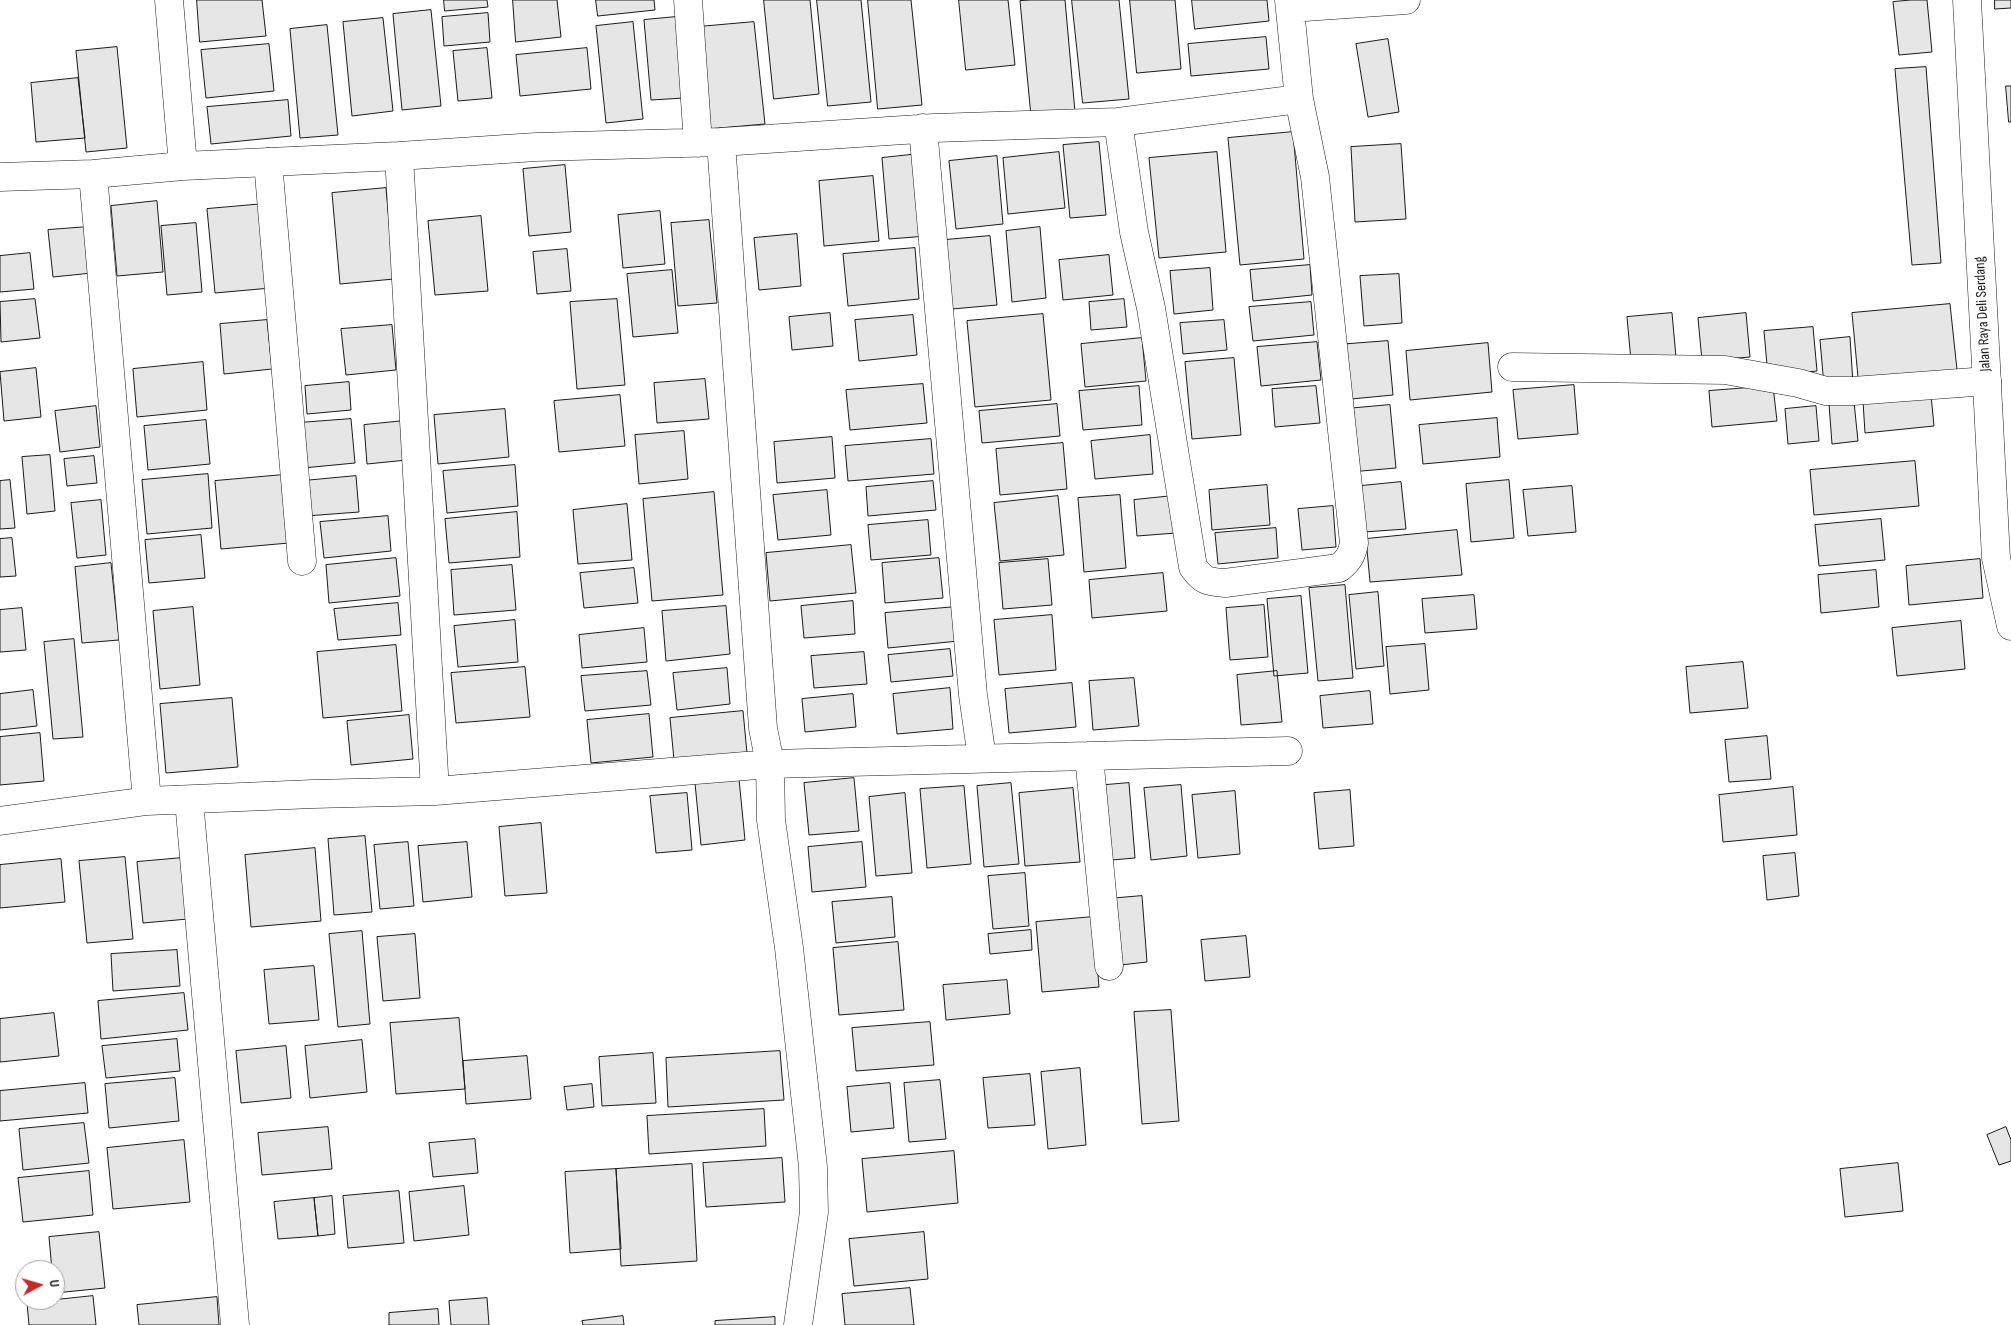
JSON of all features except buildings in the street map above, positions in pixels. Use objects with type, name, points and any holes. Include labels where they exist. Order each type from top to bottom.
[{"type":"street","points":[[169,0],[183,166]]},
{"type":"street","points":[[688,0],[709,142],[763,728],[770,764],[770,820],[789,948],[813,1167],[814,1212],[798,1325]]},
{"type":"street","points":[[1118,122],[1134,232],[1150,308],[1193,567],[1202,579],[1213,583],[1339,568],[1347,562],[1353,553],[1354,543],[1315,178],[1299,99],[1289,4],[1406,0]]},
{"type":"street","name":"Jalan Raya Deli Serdang","points":[[1967,0],[1996,558],[2011,626]]},
{"type":"street","points":[[0,177],[93,174],[183,166],[399,156],[536,147],[709,142],[923,128],[1118,122],[1299,99]]},
{"type":"street","points":[[923,128],[973,695],[982,758]]},
{"type":"street","points":[[399,156],[435,791]]},
{"type":"street","points":[[268,162],[302,561]]},
{"type":"street","points":[[93,174],[147,801]]},
{"type":"street","points":[[1512,366],[1725,370],[1798,383],[1826,391],[1853,391],[1987,381]]},
{"type":"street","points":[[0,821],[147,801],[435,791],[770,764],[1288,751]]},
{"type":"street","points":[[1089,756],[1109,966]]},
{"type":"street","points":[[189,800],[235,1325]]}]
